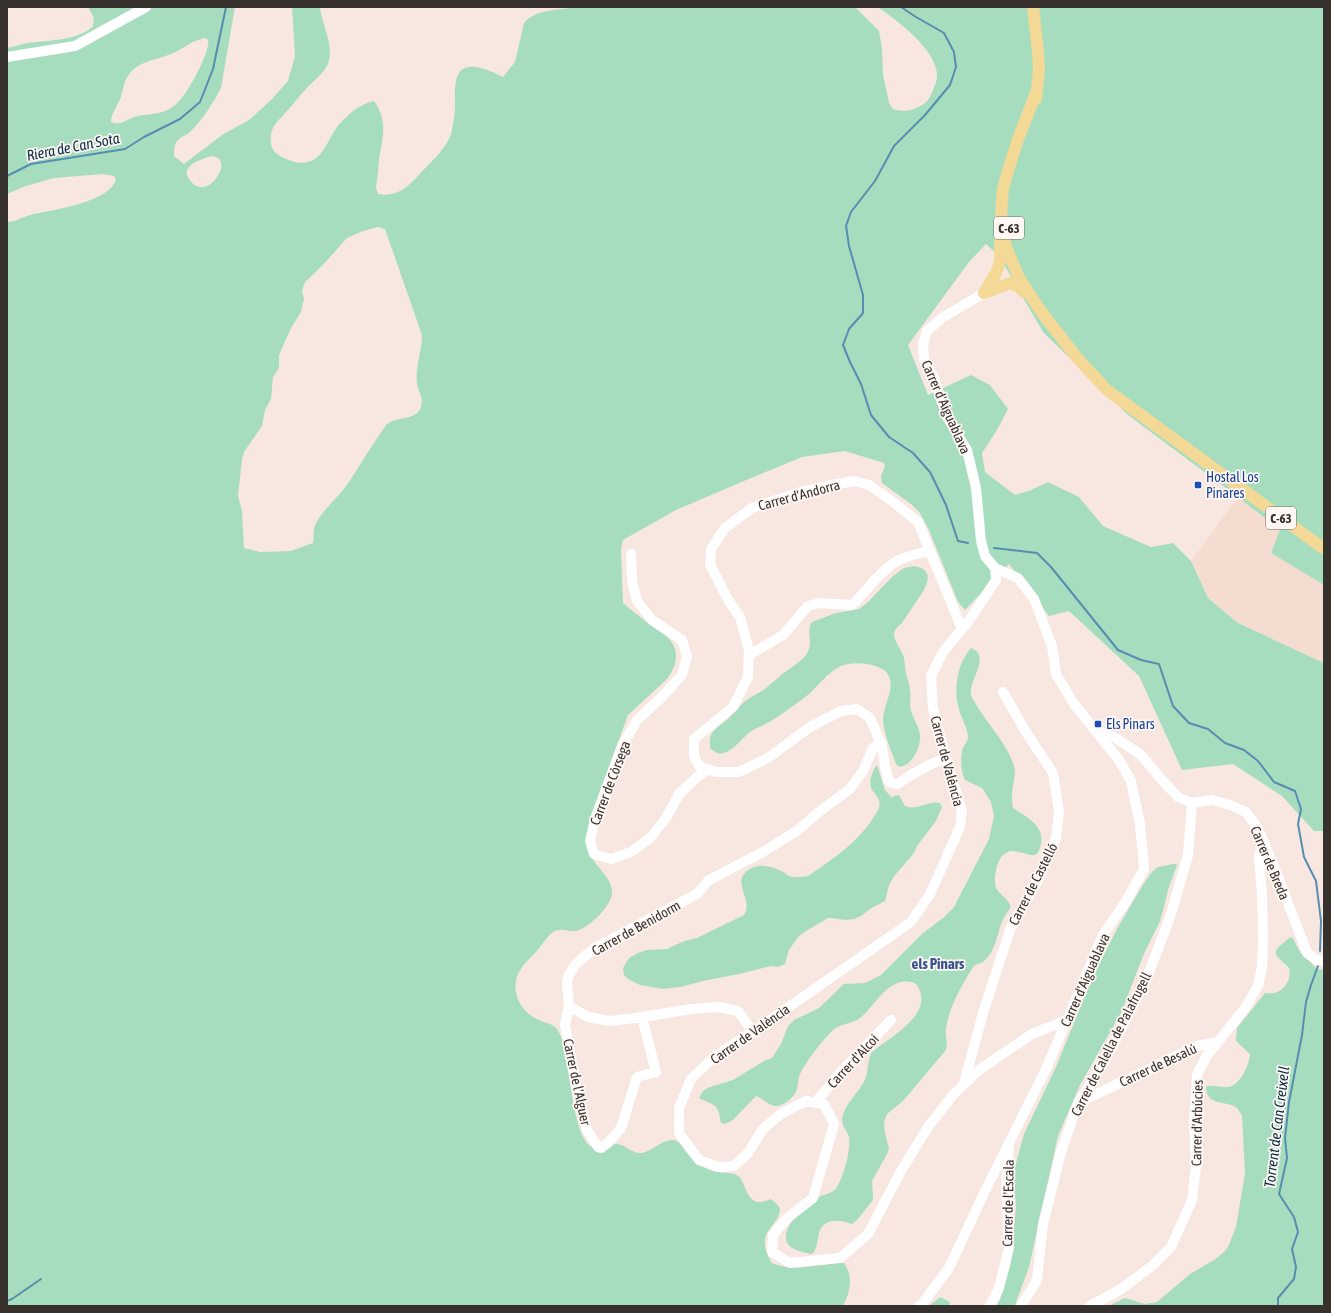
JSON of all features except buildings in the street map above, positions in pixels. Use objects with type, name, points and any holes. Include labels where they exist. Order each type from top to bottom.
[{"type":"main road","name":"C-63","points":[[1033,7],[1038,52],[1036,104],[1011,186],[1005,200],[1005,228],[1011,252],[1008,275],[1021,288],[1049,328],[1060,335],[1078,359],[1102,385],[1163,432],[1324,549]]},
{"type":"main road","name":"C-63","points":[[1036,93],[1008,171],[1002,199],[998,208],[1001,257],[1008,275],[1070,344],[1078,348]]},
{"type":"main road","name":"C-63","points":[[1011,186],[1009,224],[1013,247],[1018,259],[1037,293],[1078,348],[1123,401]]},
{"type":"main road","points":[[984,293],[1008,275]]},
{"type":"street","points":[[7,57],[75,46],[146,7]]},
{"type":"street","name":"Carrer d'Aiguablava","points":[[919,1306],[949,1268],[985,1191],[1047,1067],[1103,935],[1126,903],[1144,869],[1140,824],[1131,781],[1119,760],[1074,704],[1056,674],[1052,646],[1034,599],[1018,578],[995,568],[985,556],[981,541],[976,488],[967,450],[947,417],[934,378],[924,360],[923,344],[927,331],[942,318],[984,293]]},
{"type":"street","name":"Carrer d'Andorra","points":[[709,770],[699,766],[694,756],[694,739],[733,707],[748,677],[749,655],[740,617],[728,600],[710,564],[711,549],[725,528],[752,508],[801,492],[832,484],[854,481],[869,485],[918,522],[962,629]]},
{"type":"street","points":[[749,655],[783,635],[808,606],[820,603],[852,605],[874,580],[894,562],[930,551]]},
{"type":"street","name":"Carrer de Còrsega","points":[[631,554],[632,581],[637,601],[652,620],[682,640],[687,656],[682,675],[660,699],[637,720],[622,746],[595,819],[590,841],[594,854],[611,859],[631,852],[650,838],[666,818],[679,794],[696,778],[709,770]]},
{"type":"street","name":"Carrer de València","points":[[815,1103],[806,1101],[782,1113],[763,1129],[748,1154],[734,1166],[719,1167],[699,1160],[679,1133],[679,1108],[691,1079],[715,1056],[753,1032],[911,922],[930,894],[960,827],[962,810],[933,708],[931,676],[944,652],[996,580],[995,568]]},
{"type":"street","name":"Carrer de Castelló","points":[[964,1084],[983,1013],[1011,927],[1037,882],[1056,838],[1059,812],[1052,773],[1003,692]]},
{"type":"street","points":[[709,770],[716,772],[739,772],[768,758],[810,727],[841,711],[856,709],[870,718],[881,742],[889,782],[897,784],[921,768],[946,758]]},
{"type":"street","points":[[1095,729],[1116,738],[1141,755],[1178,797],[1192,803]]},
{"type":"street","name":"Carrer de Benidorm","points":[[569,1006],[567,984],[568,977],[575,965],[584,956],[595,948],[697,894],[709,880],[763,852],[798,830],[850,789],[863,771],[873,748],[881,742]]},
{"type":"street","name":"Carrer de Breda","points":[[1192,803],[1212,800],[1230,805],[1246,812],[1257,827],[1264,842],[1307,953],[1317,960],[1324,961]]},
{"type":"street","name":"Carrer de Calella de Palafrugell","points":[[1021,1306],[1037,1280],[1043,1224],[1061,1152],[1078,1102],[1105,1061],[1148,978],[1171,914],[1188,855],[1192,803]]},
{"type":"street","name":"Carrer d'Arbúcies","points":[[1090,1306],[1121,1289],[1152,1266],[1171,1246],[1192,1200],[1196,1167],[1194,1120],[1197,1075],[1206,1057],[1245,1008],[1258,986],[1262,967],[1262,896],[1259,855],[1264,842]]},
{"type":"street","points":[[569,1006],[588,1017],[610,1021],[692,1009],[719,1007],[738,1011],[753,1032]]},
{"type":"street","name":"Carrer de l'Alguer","points":[[569,1006],[565,1025],[576,1085],[587,1130],[598,1147],[601,1148],[608,1143],[621,1128],[637,1077],[656,1072],[642,1017]]},
{"type":"street","name":"Carrer d'Alcoi","points":[[815,1103],[840,1073],[891,1020]]},
{"type":"street","points":[[815,1103],[824,1104],[834,1124],[813,1198],[786,1219],[773,1235],[772,1252],[790,1263],[840,1258],[868,1234],[901,1171],[928,1127],[953,1095],[979,1070],[1032,1034],[1067,1020]]},
{"type":"street","name":"Carrer de Besalú","points":[[1078,1102],[1197,1046],[1218,1042]]},
{"type":"street","name":"Carrer de l'Escala","points":[[990,1306],[999,1288],[1009,1248],[1006,1188],[1009,1144]]},
{"type":"shaded area","points":[[1238,497],[1280,531],[1271,553],[1324,585],[1324,663],[1238,623],[1208,597],[1191,561]]},
{"type":"green space","points":[[88,7],[235,7],[221,88],[199,123],[189,133],[179,139],[175,145],[174,156],[184,164],[222,135],[249,120],[271,100],[288,81],[295,56],[292,7],[320,7],[328,37],[330,52],[327,66],[276,123],[270,139],[272,147],[277,154],[294,162],[308,162],[319,156],[337,127],[345,118],[358,108],[374,101],[383,122],[383,136],[376,187],[378,194],[384,195],[400,191],[409,185],[445,146],[451,134],[455,109],[457,77],[460,72],[464,68],[480,68],[503,77],[515,62],[524,23],[535,15],[548,11],[577,7],[855,7],[879,31],[882,48],[883,75],[889,103],[893,109],[901,111],[918,107],[928,100],[937,80],[935,65],[923,46],[914,36],[877,7],[1324,7],[1324,585],[1271,553],[1280,530],[1128,415],[1043,332],[999,256],[986,244],[969,262],[908,345],[928,395],[971,375],[990,385],[1008,409],[997,430],[982,453],[985,472],[1015,495],[1031,490],[1048,482],[1079,497],[1103,526],[1151,547],[1173,543],[1191,561],[1208,598],[1238,623],[1324,663],[1324,831],[1314,831],[1282,796],[1233,764],[1182,770],[1139,676],[1069,611],[1049,616],[1009,564],[965,610],[958,602],[929,530],[920,513],[911,504],[882,483],[881,476],[885,466],[884,463],[845,451],[802,457],[676,510],[623,540],[621,550],[623,603],[669,639],[675,649],[675,665],[666,680],[628,715],[606,775],[590,854],[609,880],[612,896],[600,915],[581,929],[576,931],[558,930],[549,935],[520,970],[516,980],[517,996],[523,1008],[529,1014],[552,1025],[560,1034],[565,1050],[575,1112],[584,1138],[590,1146],[600,1148],[617,1144],[635,1152],[642,1153],[662,1143],[673,1140],[683,1147],[693,1159],[705,1168],[739,1176],[752,1200],[760,1202],[771,1199],[780,1209],[779,1216],[766,1235],[765,1240],[767,1253],[772,1263],[784,1267],[797,1267],[816,1266],[836,1262],[844,1263],[849,1274],[850,1284],[848,1295],[843,1306],[7,1306],[7,222],[92,200],[103,194],[111,187],[116,179],[114,176],[103,174],[54,178],[26,186],[7,194],[7,48],[79,35],[93,26],[94,18]],"holes":[[[205,38],[208,40],[208,45],[203,62],[184,96],[177,104],[161,112],[134,117],[120,123],[111,122],[125,82],[132,71],[142,64],[171,54]],[[212,156],[218,158],[221,162],[219,173],[211,184],[205,187],[200,187],[193,184],[187,175],[189,167],[197,161]],[[378,227],[385,229],[422,335],[417,377],[422,401],[421,407],[415,414],[386,425],[349,482],[318,519],[314,527],[313,543],[291,551],[260,552],[244,548],[242,511],[238,496],[242,459],[244,452],[262,426],[265,410],[271,399],[273,377],[279,368],[279,355],[291,328],[301,312],[304,299],[302,291],[305,282],[322,266],[347,238],[363,231]]]},
{"type":"green space","points":[[914,566],[922,568],[926,572],[928,577],[927,582],[918,600],[894,633],[904,658],[910,688],[910,706],[920,735],[919,745],[912,760],[904,766],[899,767],[896,764],[885,731],[883,720],[891,684],[890,678],[887,673],[878,667],[858,663],[846,664],[836,669],[804,698],[774,719],[750,732],[735,747],[722,754],[715,752],[710,748],[710,737],[715,729],[728,719],[745,701],[764,690],[800,661],[808,652],[810,645],[809,628],[812,622],[836,613],[859,609],[867,603],[893,576],[904,568]]},
{"type":"green space","points":[[971,648],[977,652],[979,663],[971,689],[971,696],[1010,755],[1015,772],[1012,794],[1013,808],[1038,827],[1042,838],[1041,844],[1035,855],[1011,851],[1003,855],[998,863],[995,882],[996,886],[1011,907],[1002,922],[995,944],[989,956],[985,961],[973,967],[956,996],[946,1028],[946,1050],[903,1101],[887,1114],[884,1122],[889,1149],[872,1181],[873,1200],[858,1219],[852,1224],[842,1221],[828,1222],[821,1228],[814,1252],[812,1254],[803,1252],[790,1247],[786,1240],[786,1235],[790,1224],[804,1208],[819,1197],[833,1191],[840,1182],[849,1149],[849,1137],[842,1122],[843,1114],[864,1082],[871,1053],[903,1028],[917,1013],[921,1004],[921,995],[918,986],[914,983],[900,982],[892,986],[881,995],[863,1016],[857,1020],[841,1025],[832,1031],[814,1051],[800,1074],[796,1093],[784,1104],[773,1106],[756,1096],[733,1120],[725,1124],[721,1123],[719,1112],[715,1106],[699,1098],[703,1091],[707,1088],[733,1080],[764,1061],[772,1058],[781,1044],[788,1026],[794,1020],[819,1008],[844,984],[865,983],[881,975],[922,934],[943,918],[954,907],[989,839],[994,816],[991,802],[982,788],[965,780],[962,769],[962,751],[968,736],[958,705],[956,688],[962,662]]},
{"type":"green space","points":[[877,765],[885,790],[892,798],[899,795],[905,806],[910,807],[936,802],[940,803],[942,807],[936,821],[917,846],[914,853],[895,875],[889,885],[885,901],[854,919],[845,920],[828,918],[806,931],[798,937],[789,950],[785,964],[778,967],[771,966],[680,987],[663,989],[640,985],[628,979],[624,975],[623,968],[629,958],[638,953],[647,950],[667,949],[684,941],[697,938],[744,915],[747,905],[741,883],[744,874],[748,870],[757,866],[767,866],[777,869],[791,877],[798,877],[808,876],[829,862],[857,838],[873,819],[879,808],[879,800],[870,784],[872,774]]},
{"type":"green space","points":[[1177,864],[1160,921],[1143,956],[1121,1013],[1080,1085],[1058,1136],[1029,1267],[1015,1305],[996,1306],[1000,1300],[1011,1263],[1016,1206],[1013,1174],[1024,1134],[1056,1067],[1094,974],[1118,927],[1152,872],[1158,867]]},
{"type":"green space","points":[[1292,937],[1300,952],[1316,968],[1324,970],[1324,1306],[1108,1306],[1125,1298],[1145,1304],[1157,1302],[1190,1274],[1214,1260],[1228,1247],[1236,1227],[1245,1173],[1242,1116],[1238,1109],[1234,1106],[1212,1100],[1207,1093],[1206,1087],[1228,1087],[1237,1083],[1244,1074],[1250,1054],[1237,1042],[1237,1028],[1265,993],[1276,993],[1288,982],[1290,975],[1289,968],[1276,955],[1276,952],[1286,940]]},
{"type":"green space","points":[[940,1297],[950,1302],[949,1306],[929,1306]]},
{"type":"waterway","name":"Riera de Can Sota","points":[[7,176],[31,164],[125,149],[144,137],[180,119],[200,102],[213,69],[226,7]]},
{"type":"waterway","name":"Torrent de Can Creixell","points":[[901,7],[944,33],[954,52],[956,67],[950,85],[925,115],[894,146],[875,181],[851,212],[846,226],[849,246],[863,295],[863,313],[849,329],[843,345],[861,384],[871,415],[889,437],[913,453],[930,472],[946,505],[958,541],[968,543]]},
{"type":"waterway","name":"Torrent de Can Creixell","points":[[994,548],[1037,553],[1051,567],[1118,650],[1141,660],[1159,664],[1173,706],[1189,723],[1208,729],[1225,743],[1244,750],[1258,761],[1274,782],[1295,791],[1301,809],[1298,824],[1304,857],[1316,881],[1321,921],[1320,951]]},
{"type":"waterway","name":"Torrent de Can Creixell","points":[[1278,1306],[1278,1298],[1294,1279],[1296,1267],[1292,1249],[1298,1232],[1294,1217],[1279,1194],[1287,1158],[1285,1138],[1289,1102],[1302,1035],[1306,1002],[1318,966]]},
{"type":"waterway","points":[[7,1301],[41,1279]]},
{"type":"place","name":"Hostal Los Pinares","points":[[1198,485]]},
{"type":"place","name":"Els Pinars","points":[[1098,724]]},
{"type":"district","name":"els Pinars","points":[[938,964]]}]
